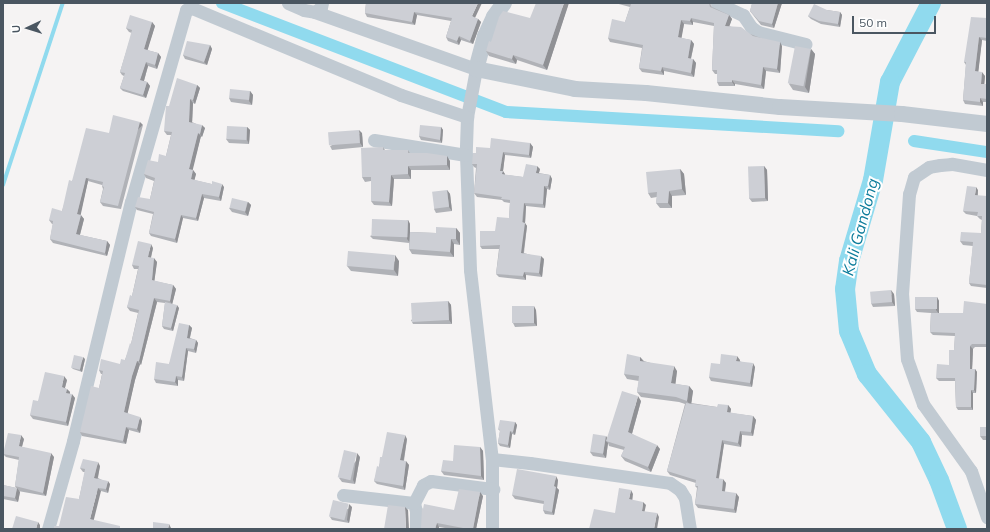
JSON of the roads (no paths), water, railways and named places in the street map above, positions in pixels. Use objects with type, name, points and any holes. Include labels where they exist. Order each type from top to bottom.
[{"type":"street","points":[[288,3],[304,10],[319,8],[475,75],[575,89],[646,93],[780,108],[902,114],[987,124]]},
{"type":"street","points":[[492,529],[492,459],[470,270],[466,155],[468,112],[475,75],[485,36],[494,17],[504,3]]},
{"type":"street","points":[[717,3],[743,14],[751,27],[758,32],[805,44]]},
{"type":"street","points":[[48,529],[73,441],[131,202],[186,10],[192,8],[362,79],[468,112]]},
{"type":"street","points":[[374,140],[466,155]]},
{"type":"street","points":[[987,170],[952,164],[940,165],[929,167],[914,177],[909,194],[902,293],[907,359],[923,404],[971,471],[987,517]]},
{"type":"street","points":[[492,459],[670,483],[680,490],[686,498],[690,529]]},
{"type":"street","points":[[416,529],[416,511],[414,503],[422,485],[431,481],[493,489]]},
{"type":"street","points":[[344,495],[414,503]]},
{"type":"waterway","points":[[3,185],[63,3]]},
{"type":"waterway","points":[[222,3],[506,112],[838,131]]},
{"type":"waterway","name":"Kali Gandong","points":[[931,3],[890,82],[873,180],[849,261],[845,289],[849,331],[867,374],[921,442],[939,480],[957,529]]},
{"type":"waterway","points":[[914,141],[987,152]]}]
